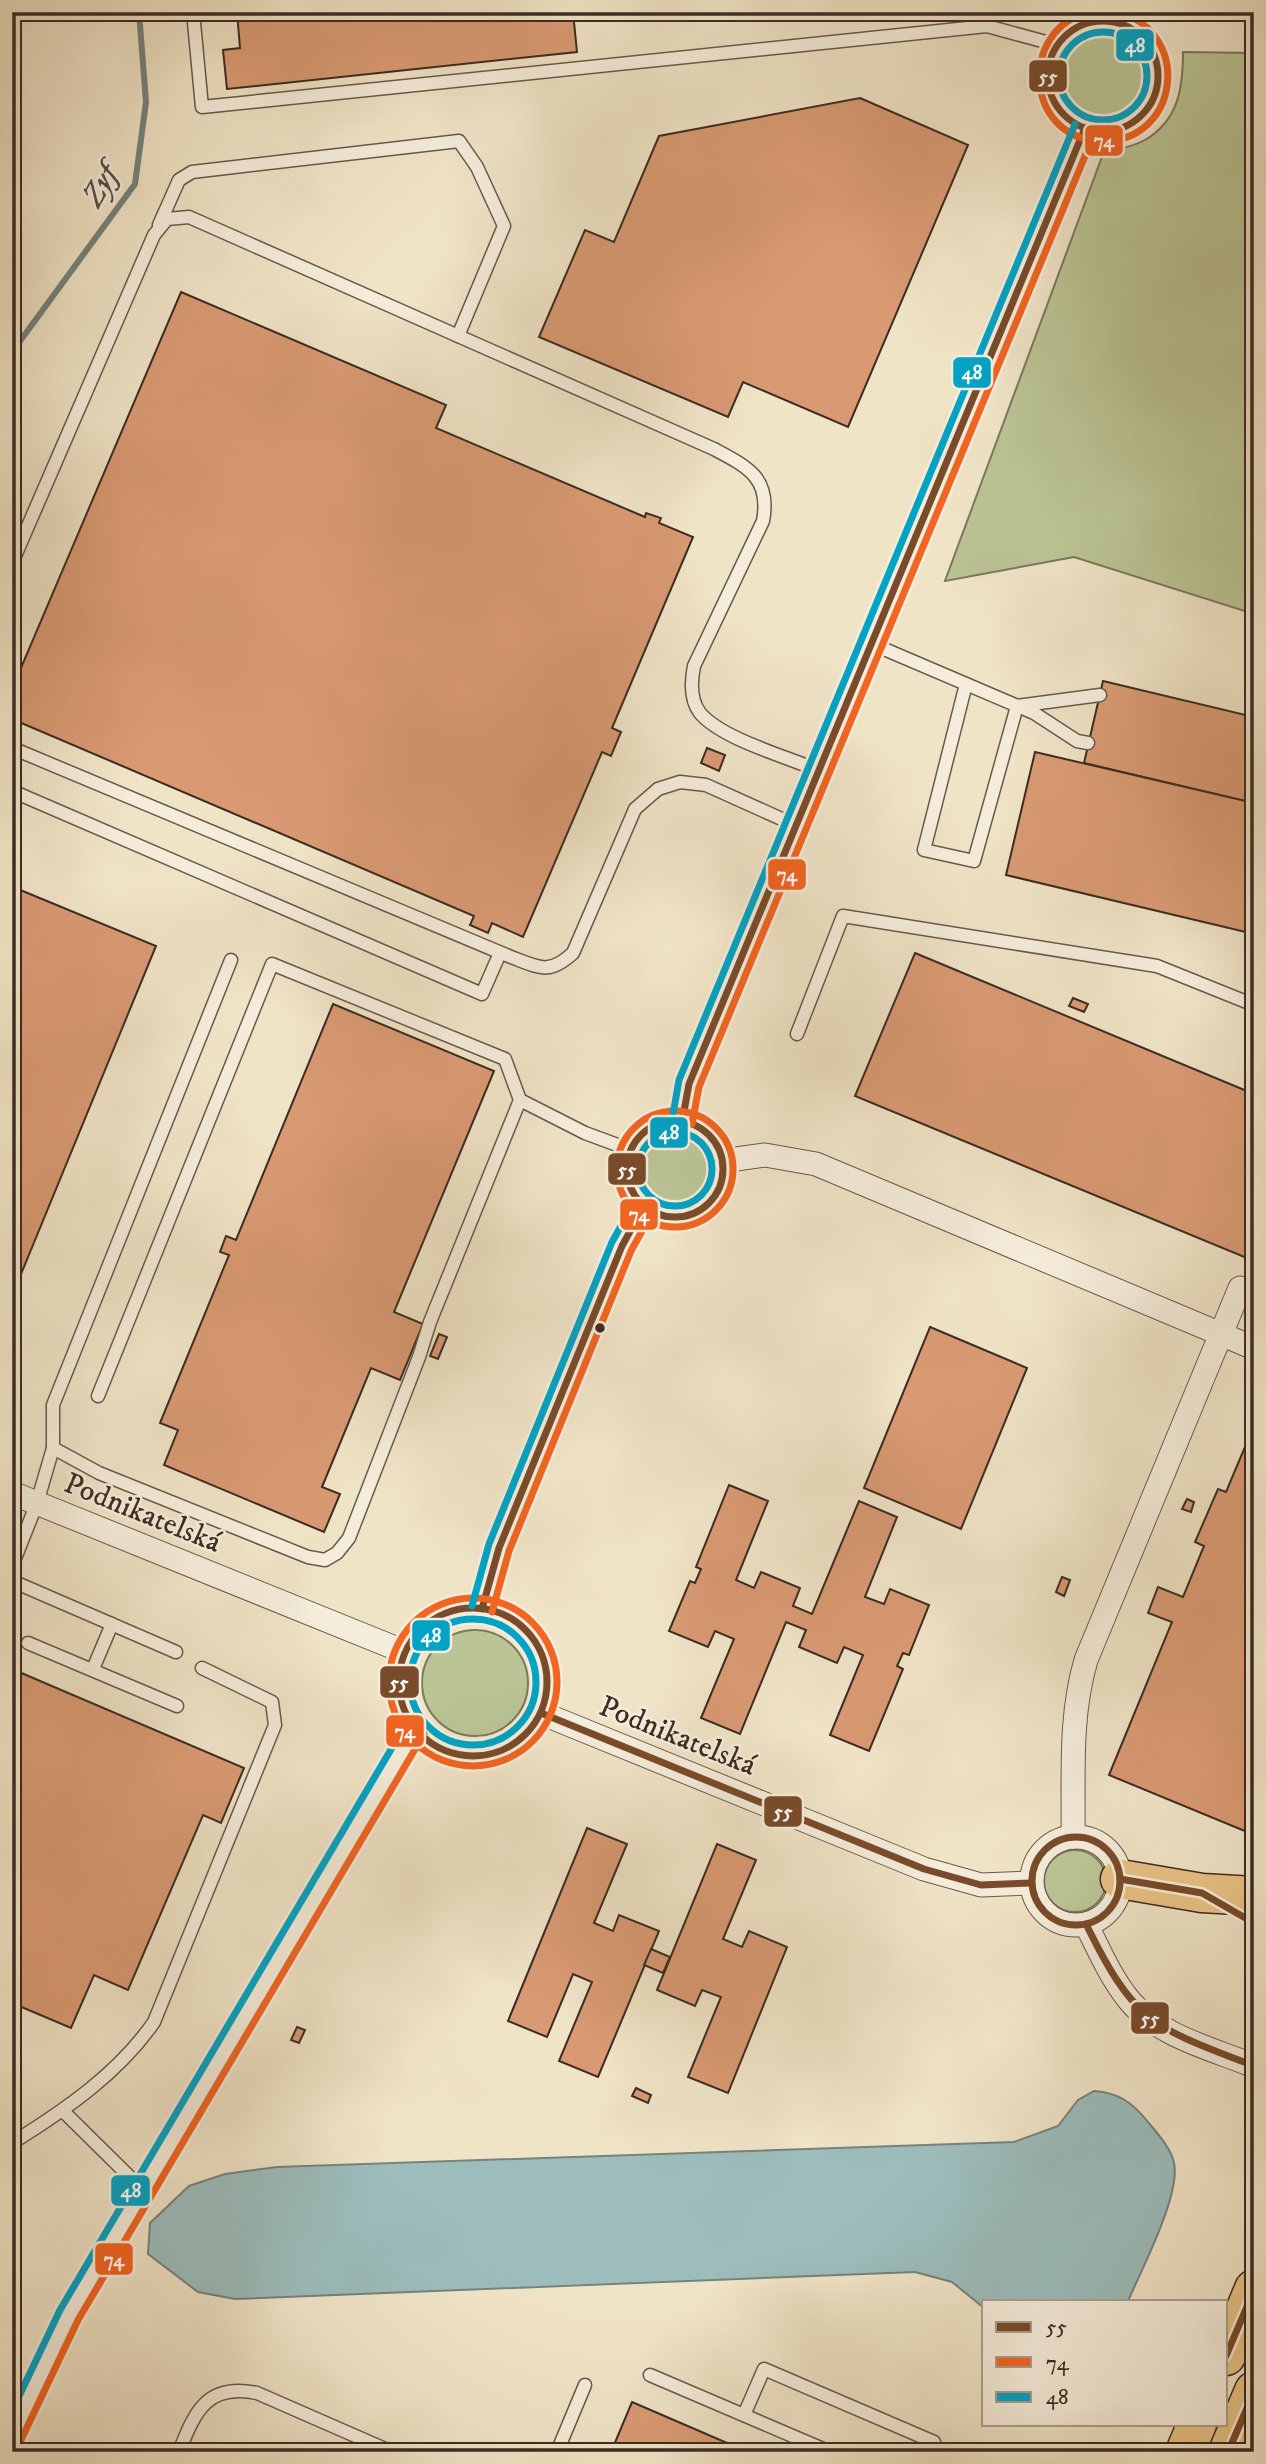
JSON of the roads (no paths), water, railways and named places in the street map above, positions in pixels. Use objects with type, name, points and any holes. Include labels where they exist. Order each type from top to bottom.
[{"type":"highway","points":[[1120,1879],[1202,1893],[1254,1896]]},
{"type":"highway","points":[[1202,1893],[1254,1923]]},
{"type":"highway","points":[[1228,2351],[1254,2289]]},
{"type":"highway","points":[[1228,2452],[1254,2390]]},
{"type":"highway","points":[[1185,2452],[1196,2426]]},
{"type":"street","points":[[1127,18],[1152,50],[1158,68],[1154,95],[1138,119],[1122,128],[1103,131],[1085,128],[1066,116],[1052,98],[1048,69],[1057,45],[1070,31],[1087,23],[1127,18]]},
{"type":"street","points":[[682,1122],[689,1084],[817,769],[1085,128]]},
{"type":"street","points":[[666,1122],[682,1122],[708,1135],[722,1161],[719,1188],[701,1209],[672,1217],[657,1214],[634,1195],[628,1180],[627,1165],[631,1150],[639,1137],[652,1127],[666,1122]]},
{"type":"street","points":[[722,1161],[765,1155],[816,1164],[1254,1348]]},
{"type":"street","points":[[482,1609],[499,1548],[622,1246],[645,1206]]},
{"type":"street","points":[[1073,1837],[1077,1693],[1086,1660],[1240,1288]]},
{"type":"street","name":"Podnikatelská","points":[[12,1493],[405,1652]]},
{"type":"street","points":[[466,1609],[482,1609],[515,1622],[538,1648],[547,1680],[541,1713],[520,1739],[490,1754],[470,1756],[449,1752],[430,1743],[415,1728],[405,1711],[399,1692],[400,1672],[405,1652],[413,1638],[436,1618],[466,1609]]},
{"type":"street","name":"Podnikatelská","points":[[541,1713],[924,1870],[981,1885],[1031,1883]]},
{"type":"street","points":[[12,2436],[69,2315],[415,1728]]},
{"type":"street","points":[[1073,1837],[1100,1844],[1117,1866],[1120,1879],[1115,1903],[1107,1912],[1086,1924],[1060,1923],[1049,1916],[1040,1907],[1031,1883],[1033,1869],[1048,1846],[1073,1837]]},
{"type":"street","points":[[1086,1924],[1117,1985],[1146,2017],[1165,2029],[1246,2063]]},
{"type":"lane","points":[[193,12],[202,107],[988,26],[1057,45]]},
{"type":"lane","points":[[12,563],[178,180],[192,172],[459,141],[477,167],[504,226],[458,335]]},
{"type":"lane","points":[[154,234],[167,219],[189,217],[714,449],[746,466],[757,477],[766,505],[763,521],[694,666],[691,689],[700,712],[722,730],[817,769]]},
{"type":"lane","points":[[870,643],[1034,713],[1077,741],[1088,743]]},
{"type":"lane","points":[[966,684],[924,850],[974,861],[1017,706]]},
{"type":"lane","points":[[1017,706],[1100,695]]},
{"type":"lane","points":[[12,748],[500,953],[547,969],[560,965],[573,953],[635,809],[658,789],[680,782],[706,785],[795,825]]},
{"type":"lane","points":[[12,791],[482,994],[500,953]]},
{"type":"lane","points":[[797,1034],[843,916],[1157,966],[1254,1005]]},
{"type":"lane","points":[[12,1566],[37,1503],[52,1448],[53,1405],[231,960]]},
{"type":"lane","points":[[52,1448],[99,1473],[308,1557],[325,1560],[337,1553],[349,1538],[430,1322],[520,1100],[505,1059],[272,964],[98,1396]]},
{"type":"lane","points":[[520,1100],[585,1133],[631,1150]]},
{"type":"lane","points":[[12,1581],[176,1652]]},
{"type":"lane","points":[[93,1669],[112,1624]]},
{"type":"lane","points":[[27,1643],[177,1706]]},
{"type":"lane","points":[[12,2143],[63,2111],[136,2047],[154,2022],[275,1725],[272,1702],[202,1668]]},
{"type":"lane","points":[[63,2111],[143,2190]]},
{"type":"lane","points":[[744,2415],[764,2369],[934,2442],[930,2452]]},
{"type":"lane","points":[[650,2375],[830,2452]]},
{"type":"lane","points":[[557,2452],[585,2385]]},
{"type":"lane","points":[[179,2452],[192,2420],[206,2402],[217,2394],[243,2390],[257,2393],[393,2452]]},
{"type":"water","points":[[1094,2091],[1118,2096],[1148,2122],[1170,2152],[1174,2163],[1175,2177],[1166,2212],[1128,2300],[982,2300],[982,2306],[952,2282],[915,2272],[235,2299],[198,2292],[148,2254],[150,2223],[189,2186],[225,2174],[277,2167],[1014,2142],[1058,2126],[1078,2100]]},
{"type":"waterway","name":"Zyf","points":[[12,352],[135,184],[146,102],[139,12]]}]
